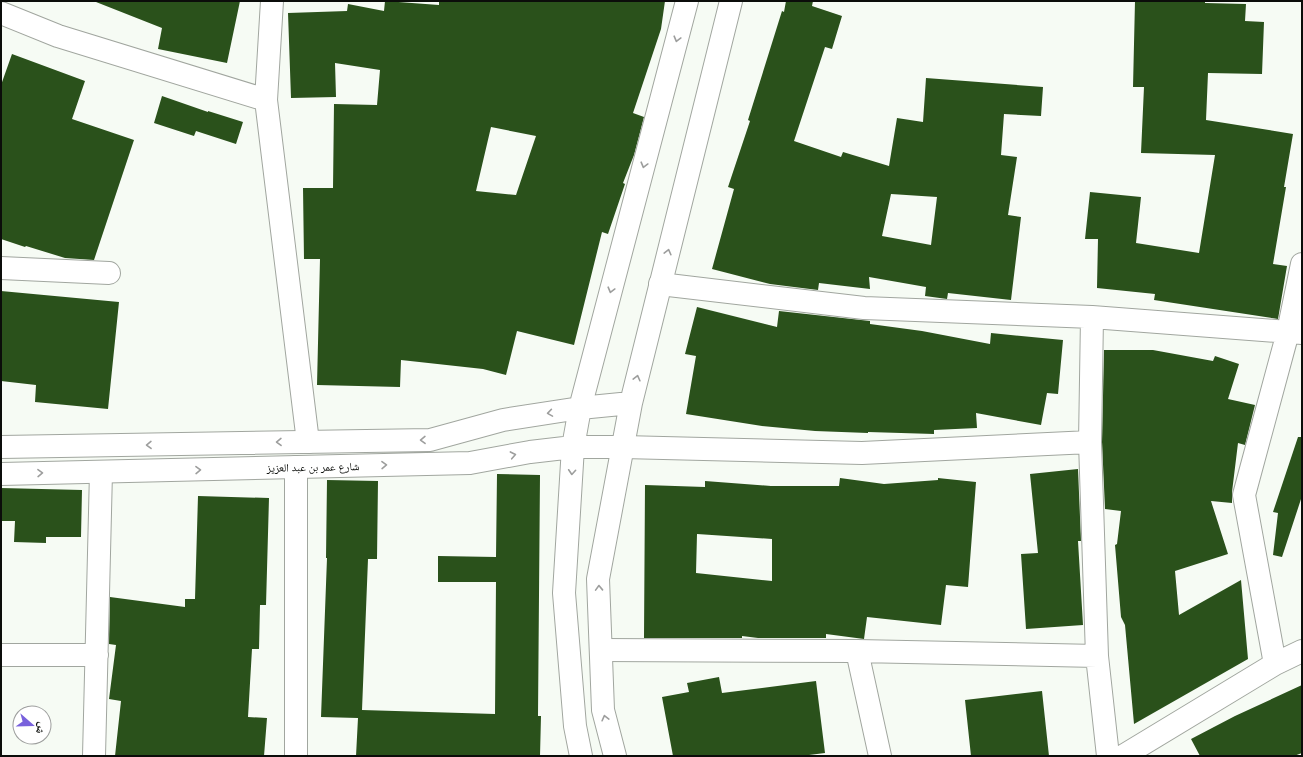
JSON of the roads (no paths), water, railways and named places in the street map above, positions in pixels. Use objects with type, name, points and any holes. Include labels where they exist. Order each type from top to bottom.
[{"type":"street","points":[[272,1],[266,100],[308,442]]},
{"type":"street","points":[[581,756],[575,726],[564,593],[573,447],[580,408],[687,1]]},
{"type":"street","points":[[614,756],[603,710],[598,579],[630,403],[731,1]]},
{"type":"street","points":[[1,13],[58,36],[266,100]]},
{"type":"street","points":[[1275,664],[1244,495],[1295,333],[1302,264]]},
{"type":"street","points":[[1,268],[109,273]]},
{"type":"street","points":[[660,284],[864,308],[1092,317],[1295,333]]},
{"type":"street","points":[[1092,317],[1090,442],[1097,656],[1108,756]]},
{"type":"street","points":[[1,447],[430,440],[503,420],[580,408],[630,403]]},
{"type":"street","name":"شارع عمر بن عبد العزيز","points":[[1,474],[470,464],[530,452],[573,447],[862,453],[1090,442]]},
{"type":"street","points":[[296,467],[296,756]]},
{"type":"street","points":[[94,756],[101,472]]},
{"type":"street","points":[[601,650],[857,651],[1097,656]]},
{"type":"street","points":[[857,651],[880,756]]},
{"type":"street","points":[[1124,756],[1275,664],[1302,651]]},
{"type":"street","points":[[1,655],[97,656]]}]
